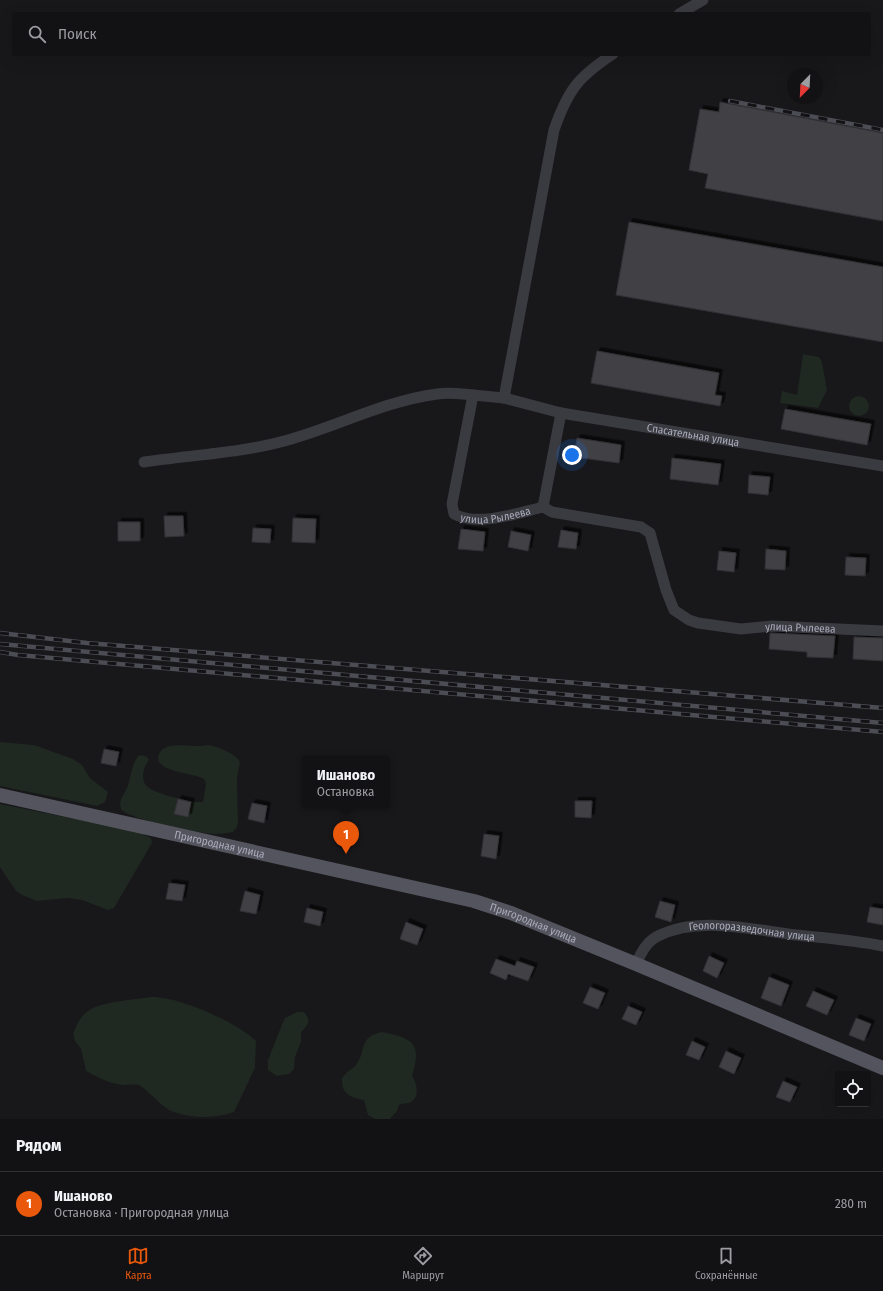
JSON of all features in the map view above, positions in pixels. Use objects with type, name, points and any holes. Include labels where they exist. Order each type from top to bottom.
[{"type":"main road","name":"Пригородная улица","points":[[0,795],[474,901],[511,913],[636,964],[883,1068]]},
{"type":"street","points":[[682,12],[703,0]]},
{"type":"street","points":[[504,398],[554,130],[561,110],[575,84],[585,74],[610,56]]},
{"type":"street","points":[[144,462],[230,451],[286,441],[373,410],[420,397],[438,394],[473,394]]},
{"type":"street","name":"Спасательная улица","points":[[473,394],[504,398],[561,413],[883,466]]},
{"type":"street","name":"улица Рылеева","points":[[473,394],[452,504],[454,514],[462,518],[488,518],[510,516],[543,507],[552,512],[626,524],[646,529],[652,540],[670,603],[677,614],[698,623],[741,629],[772,626],[883,631]]},
{"type":"street","points":[[543,507],[561,413]]},
{"type":"street","name":"Геологоразведочная улица","points":[[636,964],[644,948],[656,936],[667,932],[698,926],[741,928],[883,946]]},
{"type":"shaded area","points":[[803,354],[819,357],[822,362],[827,390],[818,408],[780,403],[782,391],[797,395]]},
{"type":"shaded area","points":[[859,396],[866,399],[869,406],[866,413],[859,416],[852,413],[849,406],[852,399]]},
{"type":"shaded area","points":[[0,742],[34,745],[73,759],[82,765],[90,778],[108,792],[105,802],[97,806],[0,786]]},
{"type":"shaded area","points":[[181,745],[207,745],[220,748],[230,753],[240,762],[237,779],[238,822],[237,827],[233,832],[214,834],[180,829],[137,817],[121,809],[121,800],[127,788],[134,764],[138,756],[142,755],[147,757],[149,760],[144,768],[143,774],[145,784],[148,787],[154,791],[172,797],[203,802],[206,784],[204,779],[167,768],[161,765],[158,760],[159,754],[163,749],[168,747]]},
{"type":"shaded area","points":[[0,804],[135,831],[151,838],[152,843],[114,908],[108,910],[82,900],[68,898],[37,901],[16,891],[0,867]]},
{"type":"shaded area","points":[[151,997],[191,1005],[222,1018],[256,1041],[255,1068],[234,1112],[210,1117],[177,1113],[169,1110],[139,1085],[123,1085],[113,1083],[86,1071],[81,1049],[75,1041],[73,1034],[81,1018],[88,1011],[101,1005],[118,1001]]},
{"type":"shaded area","points":[[297,1012],[304,1012],[308,1018],[308,1023],[301,1032],[301,1042],[295,1057],[294,1069],[289,1074],[277,1076],[268,1070],[268,1060],[285,1018]]},
{"type":"shaded area","points":[[382,1032],[393,1034],[408,1040],[413,1044],[416,1056],[412,1076],[417,1090],[416,1097],[410,1103],[399,1105],[397,1111],[390,1119],[375,1119],[368,1115],[364,1100],[347,1094],[342,1083],[342,1078],[345,1074],[356,1065],[369,1037]]},
{"type":"building","points":[[720,102],[883,133],[883,221],[705,188],[708,174],[689,170],[700,109],[719,112]]},
{"type":"building","points":[[629,222],[883,267],[883,342],[616,295]]},
{"type":"building","points":[[597,351],[719,373],[715,395],[722,396],[720,406],[591,383]]},
{"type":"building","points":[[785,409],[871,424],[867,445],[781,429]]},
{"type":"building","points":[[577,438],[621,445],[619,463],[574,457]]},
{"type":"building","points":[[672,458],[721,464],[718,485],[670,479]]},
{"type":"building","points":[[749,475],[770,477],[768,495],[748,493]]},
{"type":"building","points":[[164,516],[183,516],[184,536],[165,537]]},
{"type":"building","points":[[293,518],[316,519],[315,543],[292,542]]},
{"type":"building","points":[[118,522],[140,522],[140,541],[118,541]]},
{"type":"building","points":[[253,528],[271,529],[270,543],[252,542]]},
{"type":"building","points":[[461,529],[485,532],[483,551],[458,549]]},
{"type":"building","points":[[561,530],[578,533],[576,549],[558,547]]},
{"type":"building","points":[[511,531],[531,535],[528,551],[508,547]]},
{"type":"building","points":[[766,549],[786,551],[785,570],[765,569]]},
{"type":"building","points":[[719,551],[736,553],[734,572],[717,570]]},
{"type":"building","points":[[846,557],[866,558],[865,576],[845,575]]},
{"type":"building","points":[[770,633],[835,636],[833,658],[807,657],[807,652],[769,649]]},
{"type":"building","points":[[854,637],[883,638],[883,661],[853,659]]},
{"type":"building","points":[[104,749],[119,752],[116,766],[101,763]]},
{"type":"building","points":[[178,799],[191,802],[188,817],[174,814]]},
{"type":"building","points":[[575,801],[592,801],[591,818],[575,817]]},
{"type":"building","points":[[252,803],[267,806],[264,823],[248,819]]},
{"type":"building","points":[[484,834],[499,836],[496,859],[481,856]]},
{"type":"building","points":[[169,883],[185,885],[182,901],[166,899]]},
{"type":"building","points":[[245,891],[260,895],[256,914],[240,911]]},
{"type":"building","points":[[660,901],[675,905],[671,922],[655,917]]},
{"type":"building","points":[[870,907],[883,909],[883,925],[867,922]]},
{"type":"building","points":[[307,908],[323,912],[320,926],[304,922]]},
{"type":"building","points":[[406,922],[423,929],[417,945],[400,939]]},
{"type":"building","points":[[709,956],[724,963],[717,978],[703,971]]},
{"type":"building","points":[[496,959],[515,966],[517,961],[534,967],[528,981],[508,974],[506,980],[490,973]]},
{"type":"building","points":[[769,977],[789,985],[781,1006],[761,998]]},
{"type":"building","points":[[590,987],[605,993],[598,1009],[583,1003]]},
{"type":"building","points":[[813,991],[834,1000],[827,1015],[806,1006]]},
{"type":"building","points":[[628,1006],[642,1012],[636,1025],[622,1019]]},
{"type":"building","points":[[856,1018],[871,1024],[864,1041],[849,1035]]},
{"type":"building","points":[[692,1041],[705,1047],[699,1060],[686,1055]]},
{"type":"building","points":[[726,1051],[741,1058],[734,1074],[719,1067]]},
{"type":"building","points":[[783,1081],[797,1087],[790,1102],[776,1097]]},
{"type":"railway","points":[[730,101],[883,130]]},
{"type":"railway","points":[[0,633],[87,643],[883,708]]},
{"type":"railway","points":[[0,644],[883,723]]},
{"type":"railway","points":[[0,652],[18,655],[883,732]]},
{"type":"place","name":"Ишаново","points":[[346,854]]}]
